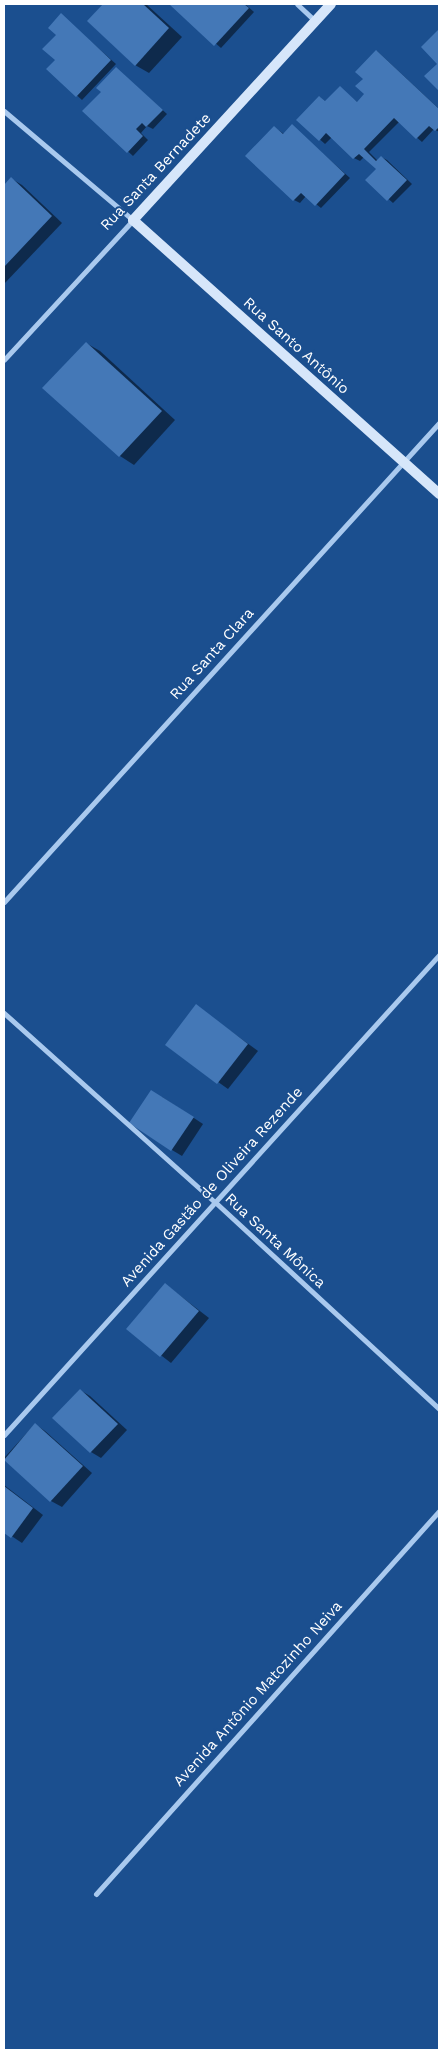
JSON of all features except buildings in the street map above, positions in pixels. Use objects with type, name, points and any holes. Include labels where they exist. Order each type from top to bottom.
[{"type":"main road","name":"Rua Santa Bernadete","points":[[133,220],[331,4]]},
{"type":"main road","name":"Rua Santo Antônio","points":[[133,220],[439,494]]},
{"type":"street","points":[[297,4],[315,21]]},
{"type":"street","points":[[4,111],[133,220]]},
{"type":"street","name":"Rua Santa Bernadete","points":[[4,360],[133,220]]},
{"type":"street","name":"Rua Santa Clara","points":[[4,902],[439,423]]},
{"type":"street","name":"Avenida Gastão de Oliveira Rezende","points":[[4,1435],[439,956]]},
{"type":"street","name":"Rua Santa Mônica","points":[[4,1012],[215,1202],[439,1409]]},
{"type":"street","name":"Avenida Antônio Matozinho Neiva","points":[[96,1894],[439,1511]]}]
